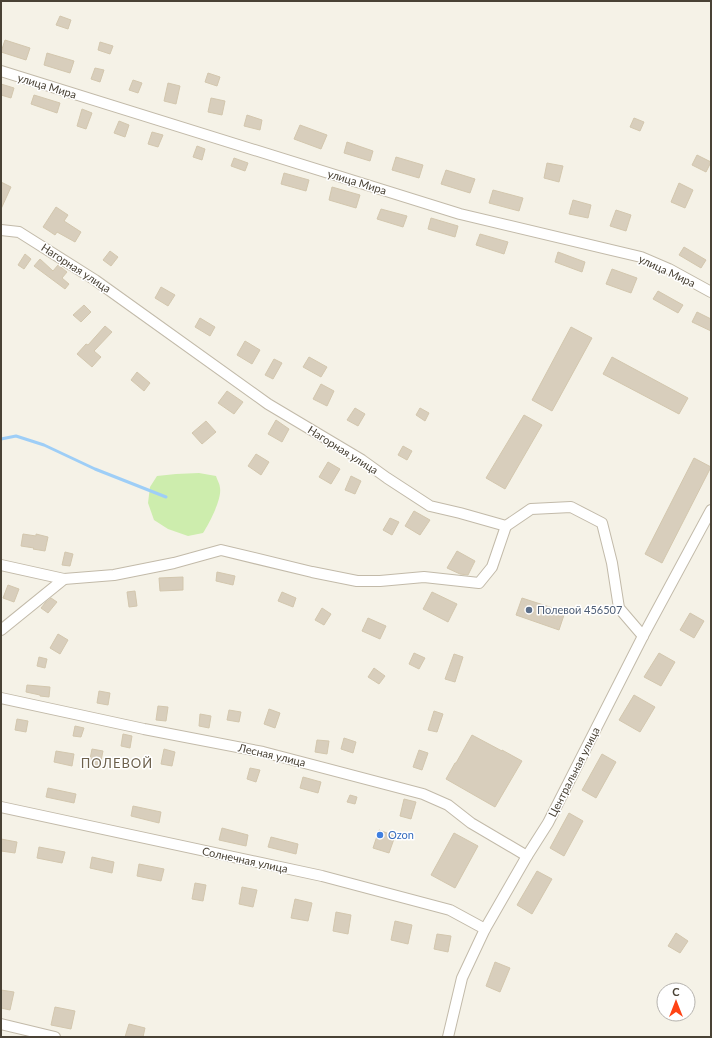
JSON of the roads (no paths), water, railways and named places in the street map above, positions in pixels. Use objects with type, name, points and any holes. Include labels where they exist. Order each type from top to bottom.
[{"type":"street","name":"улица Мира","points":[[1,71],[460,214],[641,257],[669,269],[711,292]]},
{"type":"street","name":"Нагорная улица","points":[[1,230],[19,232],[95,280],[268,404],[362,460],[430,506],[506,526]]},
{"type":"street","points":[[1,565],[64,579],[114,575],[174,563],[221,550],[312,572],[357,581],[380,581],[424,577],[479,583],[492,567],[506,526],[531,509],[571,507],[602,522],[612,563],[619,608],[643,636]]},
{"type":"street","name":"Центральная улица","points":[[448,1037],[462,978],[485,929],[548,823],[643,636],[711,510]]},
{"type":"street","points":[[1,630],[64,579]]},
{"type":"street","name":"Лесная улица","points":[[1,698],[144,729],[263,752],[423,794],[448,805],[471,823],[527,856]]},
{"type":"street","name":"Солнечная улица","points":[[1,807],[322,876],[450,910],[485,929]]},
{"type":"street","points":[[1,1024],[55,1037]]},
{"type":"waterway","points":[[1,439],[16,436],[44,445],[95,469],[166,497]]},
{"type":"place","name":"Полевой 456507","points":[[529,610]]},
{"type":"place","name":"Ozon","points":[[380,835]]},
{"type":"district","name":"ПОЛЕВОЙ","points":[[117,763]]}]
